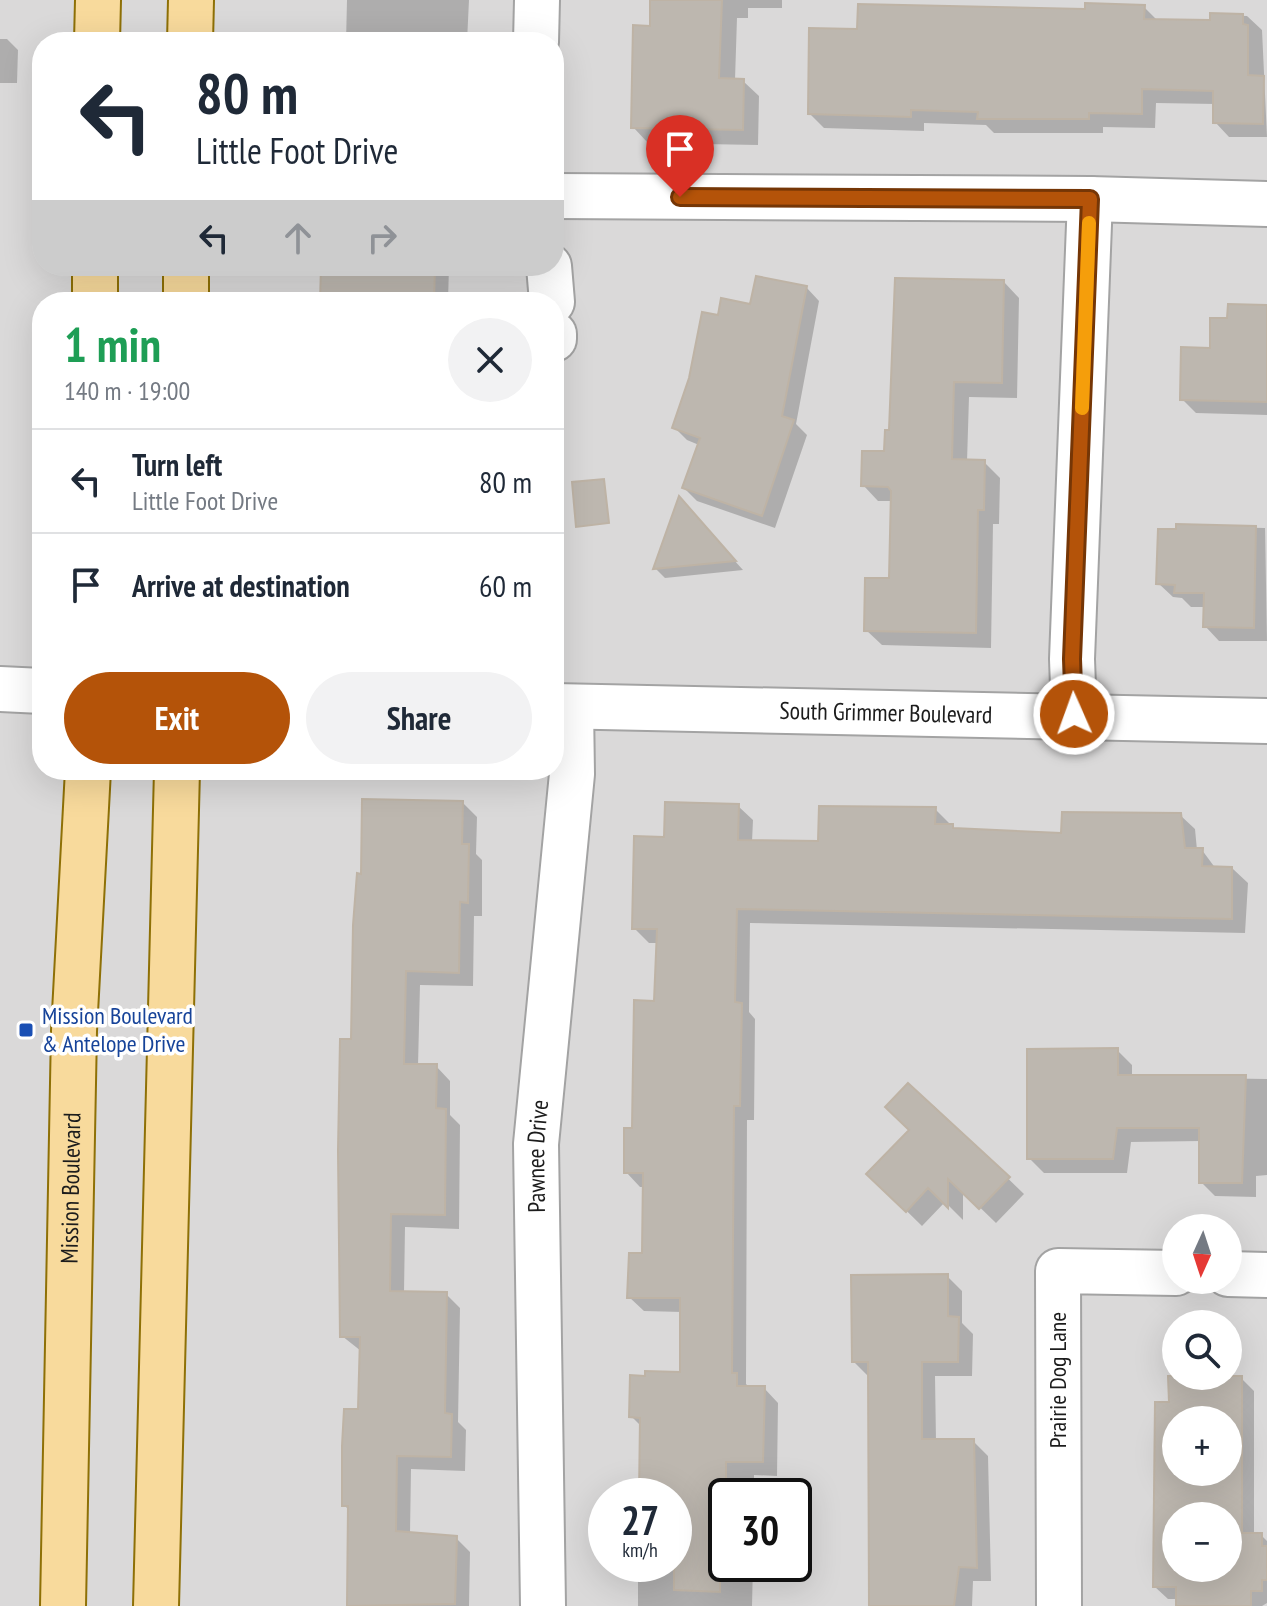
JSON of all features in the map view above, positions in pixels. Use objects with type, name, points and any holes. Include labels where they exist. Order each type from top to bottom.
[{"type":"main road","points":[[97,32],[98,0]]},
{"type":"main road","points":[[190,32],[191,0]]},
{"type":"main road","name":"Mission Boulevard","points":[[63,1606],[74,1031],[87,780]]},
{"type":"main road","points":[[156,1606],[177,780]]},
{"type":"street","points":[[536,32],[537,0]]},
{"type":"street","points":[[564,196],[1090,199],[1267,204]]},
{"type":"street","points":[[1074,714],[1072,659],[1090,199]]},
{"type":"street","points":[[0,689],[32,691]]},
{"type":"street","name":"South Grimmer Boulevard","points":[[564,707],[1074,714],[1267,721]]},
{"type":"street","name":"Pawnee Drive","points":[[543,1606],[536,1144],[572,774],[564,720]]},
{"type":"street","name":"Prairie Dog Lane","points":[[1059,1606],[1058,1271],[1162,1273]]},
{"type":"street","points":[[1242,1274],[1267,1275]]},
{"type":"shaded area","points":[[0,0],[1267,0],[1267,1606],[0,1606]]},
{"type":"building","points":[[650,0],[722,0],[719,78],[744,79],[743,130],[631,128],[633,25],[650,26]]},
{"type":"building","points":[[1085,3],[1145,5],[1144,19],[1210,20],[1210,13],[1243,14],[1243,24],[1248,25],[1248,75],[1264,76],[1263,124],[1213,123],[1213,91],[1142,89],[1142,114],[1089,113],[1089,119],[977,119],[978,112],[911,110],[911,117],[808,114],[809,28],[857,29],[858,4],[1085,9]]},
{"type":"building","points":[[321,276],[435,276],[434,292],[320,292]]},
{"type":"building","points":[[756,276],[807,286],[782,416],[794,420],[762,516],[682,488],[700,438],[672,428],[689,378],[702,312],[718,315],[721,298],[750,304]]},
{"type":"building","points":[[895,278],[1004,280],[1002,383],[954,382],[952,459],[985,460],[984,510],[978,510],[976,633],[864,631],[865,578],[889,578],[891,491],[888,487],[861,486],[862,451],[884,451],[885,430],[889,430]]},
{"type":"building","points":[[1228,304],[1267,305],[1267,402],[1180,400],[1181,347],[1210,348],[1210,318],[1227,318]]},
{"type":"building","points":[[604,479],[609,523],[576,527],[572,482]]},
{"type":"building","points":[[679,496],[736,561],[653,569]]},
{"type":"building","points":[[1176,524],[1256,526],[1254,628],[1203,627],[1204,593],[1174,593],[1175,585],[1156,584],[1158,529],[1176,529]]},
{"type":"building","points":[[362,799],[463,801],[462,844],[469,844],[468,903],[460,902],[459,973],[406,971],[404,1064],[437,1064],[436,1108],[446,1109],[445,1215],[391,1214],[390,1291],[447,1292],[445,1413],[452,1414],[451,1457],[397,1456],[396,1531],[457,1536],[455,1604],[347,1606],[348,1506],[342,1506],[342,1446],[344,1409],[358,1409],[360,1337],[340,1337],[340,1039],[351,1039],[353,925],[357,873],[361,874]]},
{"type":"building","points":[[665,802],[739,804],[738,840],[818,841],[819,806],[936,807],[935,824],[953,824],[953,828],[1061,833],[1062,812],[1181,813],[1185,848],[1203,848],[1202,866],[1232,867],[1232,919],[737,909],[735,1002],[742,1003],[740,1106],[734,1106],[732,1373],[737,1373],[737,1386],[765,1386],[763,1462],[726,1462],[726,1478],[708,1478],[708,1582],[720,1582],[720,1592],[674,1590],[674,1582],[692,1582],[692,1478],[639,1478],[640,1418],[629,1417],[630,1375],[645,1376],[645,1371],[680,1372],[680,1298],[627,1298],[629,1253],[642,1253],[643,1173],[624,1173],[624,1128],[632,1128],[634,1000],[654,1001],[657,929],[632,929],[634,836],[664,837]]},
{"type":"building","points":[[1118,1048],[1118,1075],[1246,1075],[1242,1183],[1199,1183],[1199,1128],[1117,1128],[1113,1159],[1027,1159],[1027,1049]]},
{"type":"building","points":[[908,1083],[1010,1177],[979,1209],[948,1179],[948,1208],[928,1188],[906,1212],[866,1174],[909,1130],[885,1107]]},
{"type":"building","points":[[948,1274],[948,1316],[959,1317],[958,1362],[922,1362],[922,1439],[974,1439],[977,1568],[959,1567],[954,1606],[869,1606],[868,1362],[852,1362],[851,1275]]},
{"type":"building","points":[[1169,1390],[1242,1390],[1242,1406],[1162,1406],[1162,1486],[1242,1486],[1242,1502],[1162,1502],[1162,1582],[1242,1582],[1242,1533],[1262,1533],[1262,1546],[1267,1546],[1267,1580],[1262,1580],[1262,1591],[1251,1591],[1251,1606],[1176,1606],[1176,1587],[1153,1587],[1155,1402],[1169,1402]]},
{"type":"slow traffic","points":[[1082,408],[1089,223]]},
{"type":"place","name":"Mission Boulevard & Antelope Drive","points":[[26,1030]]},
{"type":"route","points":[[680,197],[1090,199],[1072,659],[1074,714]]}]
